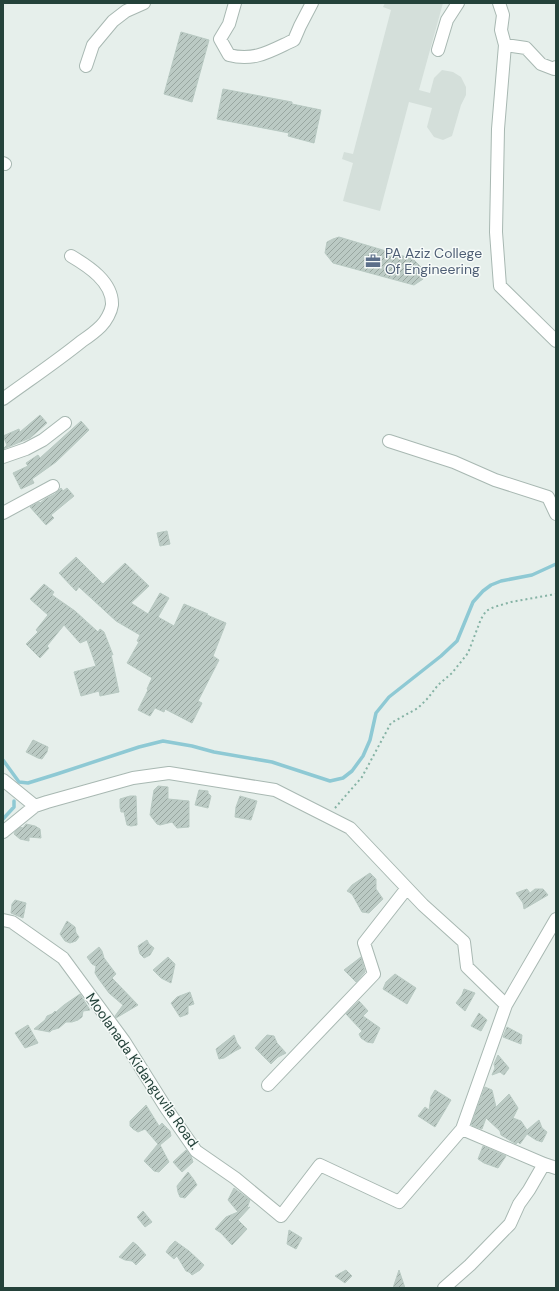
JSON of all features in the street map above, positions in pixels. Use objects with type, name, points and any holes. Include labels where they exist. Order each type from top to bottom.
[{"type":"street","points":[[86,66],[93,45],[113,21],[126,11],[144,3]]},
{"type":"street","points":[[235,3],[229,24],[220,39],[229,55],[240,58],[254,57],[270,52],[294,40],[312,3]]},
{"type":"street","points":[[438,50],[447,20],[458,3]]},
{"type":"street","points":[[499,3],[503,15],[501,30],[505,45],[498,129],[496,232],[500,286],[556,341]]},
{"type":"street","points":[[505,45],[526,48],[541,64],[554,69],[556,67]]},
{"type":"street","points":[[3,399],[68,353],[101,326],[111,311],[111,294],[106,286],[89,268],[71,256]]},
{"type":"street","points":[[3,456],[26,449],[43,440],[66,423]]},
{"type":"street","points":[[389,441],[454,462],[495,480],[548,497],[556,514]]},
{"type":"street","points":[[3,513],[53,486]]},
{"type":"street","points":[[3,832],[35,806],[133,778],[169,773],[275,790],[350,828],[423,905],[464,942],[467,967],[506,1005]]},
{"type":"street","points":[[3,780],[35,806]]},
{"type":"street","points":[[268,1085],[374,974],[364,943],[407,888]]},
{"type":"street","points":[[444,1288],[459,1273],[470,1265],[510,1224],[519,1204],[550,1166],[462,1129],[506,1005],[556,918]]},
{"type":"street","name":"Moolanada Kidanguvila Road.","points":[[3,920],[12,922],[63,958],[124,1042],[166,1108],[196,1151],[235,1178],[281,1216],[320,1165],[399,1202],[462,1129]]},
{"type":"path","points":[[328,817],[362,777],[391,723],[418,708],[438,685],[452,674],[468,653],[481,619],[486,612],[494,607],[511,602],[556,594]]},
{"type":"shaded area","points":[[385,3],[443,3],[419,90],[430,93],[434,78],[442,70],[453,72],[461,77],[466,87],[466,95],[461,105],[452,136],[443,140],[434,137],[427,127],[432,108],[409,102],[380,211],[343,201],[353,163],[342,159],[344,152],[353,154],[391,10],[383,7]]},
{"type":"building","points":[[181,32],[209,40],[192,102],[164,94]]},
{"type":"building","points":[[223,89],[292,102],[292,104],[321,110],[314,143],[288,136],[289,133],[217,119]]},
{"type":"building","name":"PA Aziz College Of Engineering","points":[[339,237],[413,259],[424,270],[423,279],[414,285],[333,263],[325,253],[327,242]]},
{"type":"building","points":[[40,415],[47,423],[30,438],[3,449],[7,445],[3,436],[19,429],[20,432]]},
{"type":"building","points":[[81,421],[89,430],[56,462],[32,479],[34,483],[21,489],[13,473],[28,466],[26,463],[38,455],[40,458]]},
{"type":"building","points":[[61,488],[63,491],[67,488],[74,496],[51,515],[54,518],[46,525],[30,507],[55,494]]},
{"type":"building","points":[[167,531],[170,544],[160,546],[157,533]]},
{"type":"building","points":[[76,557],[103,584],[125,563],[149,586],[131,603],[148,614],[160,593],[169,598],[158,617],[174,626],[184,604],[226,623],[213,656],[219,660],[198,701],[202,703],[192,723],[165,709],[164,712],[155,708],[150,716],[138,710],[152,678],[127,663],[139,642],[137,641],[140,635],[116,621],[79,587],[76,591],[59,573]]},
{"type":"building","points":[[44,584],[54,592],[52,595],[75,611],[98,632],[100,629],[104,632],[113,655],[111,654],[119,692],[100,696],[99,691],[81,696],[74,672],[96,666],[87,640],[80,643],[64,625],[47,646],[49,648],[40,658],[26,644],[38,632],[36,630],[48,615],[30,599]]},
{"type":"building","points":[[33,740],[48,747],[47,752],[42,759],[26,752]]},
{"type":"building","points":[[158,786],[168,787],[168,799],[189,801],[189,827],[177,828],[172,822],[160,825],[157,824],[150,815],[154,790]]},
{"type":"building","points":[[199,790],[208,791],[211,796],[208,808],[195,805]]},
{"type":"building","points":[[136,796],[137,825],[131,826],[127,825],[124,812],[121,812],[120,807],[120,799]]},
{"type":"building","points":[[240,796],[257,801],[251,820],[235,817],[236,807]]},
{"type":"building","points":[[26,824],[40,829],[41,838],[29,837],[29,841],[20,839],[14,834],[20,827],[23,828]]},
{"type":"building","points":[[370,873],[376,879],[376,889],[383,899],[369,913],[362,912],[352,894],[347,891],[352,885]]},
{"type":"building","points":[[527,889],[530,893],[535,889],[543,889],[548,895],[524,909],[523,903],[516,893]]},
{"type":"building","points":[[15,900],[26,903],[23,918],[11,913],[12,904]]},
{"type":"building","points":[[67,921],[75,927],[76,933],[79,937],[76,941],[70,943],[65,941],[60,934]]},
{"type":"building","points":[[147,940],[154,948],[150,955],[144,958],[140,954],[138,946]]},
{"type":"building","points":[[99,947],[104,958],[116,974],[112,978],[138,1005],[116,1018],[115,1016],[123,1005],[109,993],[95,973],[96,966],[92,964],[87,957]]},
{"type":"building","points":[[168,957],[175,964],[171,983],[161,978],[153,970]]},
{"type":"building","points":[[361,957],[365,972],[356,982],[344,970]]},
{"type":"building","points":[[395,974],[416,988],[407,1004],[383,989],[386,982]]},
{"type":"building","points":[[464,989],[475,993],[465,1011],[456,1003],[462,995]]},
{"type":"building","points":[[190,992],[194,1004],[188,1006],[188,1014],[180,1017],[171,1003],[177,997]]},
{"type":"building","points":[[80,994],[90,1010],[83,1011],[82,1017],[72,1022],[66,1022],[59,1028],[50,1032],[34,1029],[45,1020],[47,1016],[55,1011],[56,1012]]},
{"type":"building","points":[[359,1001],[368,1011],[363,1016],[380,1028],[373,1043],[367,1042],[361,1038],[359,1034],[362,1031],[346,1014]]},
{"type":"building","points":[[479,1013],[487,1020],[481,1031],[471,1026]]},
{"type":"building","points":[[28,1025],[38,1043],[25,1048],[15,1033]]},
{"type":"building","points":[[507,1027],[522,1035],[521,1044],[503,1037]]},
{"type":"building","points":[[234,1035],[241,1048],[224,1058],[219,1059],[216,1049]]},
{"type":"building","points":[[267,1035],[274,1036],[277,1043],[286,1053],[278,1057],[271,1064],[255,1048]]},
{"type":"building","points":[[498,1055],[509,1068],[504,1075],[500,1072],[492,1075],[495,1068],[494,1064]]},
{"type":"building","points":[[485,1087],[492,1090],[496,1107],[509,1094],[518,1108],[513,1118],[521,1121],[527,1130],[539,1120],[542,1128],[547,1132],[542,1142],[527,1134],[520,1144],[518,1142],[516,1144],[501,1135],[500,1131],[486,1118],[482,1129],[471,1125]]},
{"type":"building","points":[[435,1090],[451,1100],[435,1127],[418,1116],[425,1107],[429,1110],[431,1097]]},
{"type":"building","points":[[146,1105],[159,1126],[162,1123],[170,1131],[171,1136],[160,1145],[169,1162],[159,1172],[154,1171],[144,1161],[158,1144],[145,1129],[138,1132],[130,1126],[130,1121]]},
{"type":"building","points":[[483,1146],[506,1156],[498,1168],[478,1159]]},
{"type":"building","points":[[186,1150],[191,1156],[193,1162],[182,1172],[173,1162]]},
{"type":"building","points":[[188,1172],[197,1185],[185,1198],[180,1197],[177,1186]]},
{"type":"building","points":[[234,1188],[250,1200],[247,1208],[250,1207],[238,1220],[247,1229],[232,1245],[215,1229],[226,1217],[238,1212],[228,1200]]},
{"type":"building","points":[[143,1211],[152,1222],[145,1227],[137,1217]]},
{"type":"building","points":[[289,1230],[302,1238],[296,1249],[287,1244]]},
{"type":"building","points":[[175,1241],[189,1251],[204,1265],[200,1270],[192,1275],[186,1271],[177,1256],[174,1259],[166,1252]]},
{"type":"building","points":[[133,1242],[146,1255],[136,1265],[132,1261],[119,1257]]},
{"type":"building","points":[[346,1270],[352,1276],[345,1283],[335,1276]]},
{"type":"building","points":[[399,1270],[405,1288],[393,1288]]},
{"type":"waterway","points":[[3,760],[19,782],[28,783],[139,747],[163,741],[272,762],[330,781],[343,778],[352,771],[363,756],[370,740],[376,713],[389,697],[441,656],[457,641],[473,602],[483,591],[491,585],[501,581],[532,575],[556,564]]},
{"type":"waterway","points":[[3,819],[14,807],[14,801]]},
{"type":"place","name":"PA Aziz College Of Engineering","points":[[373,261]]}]
